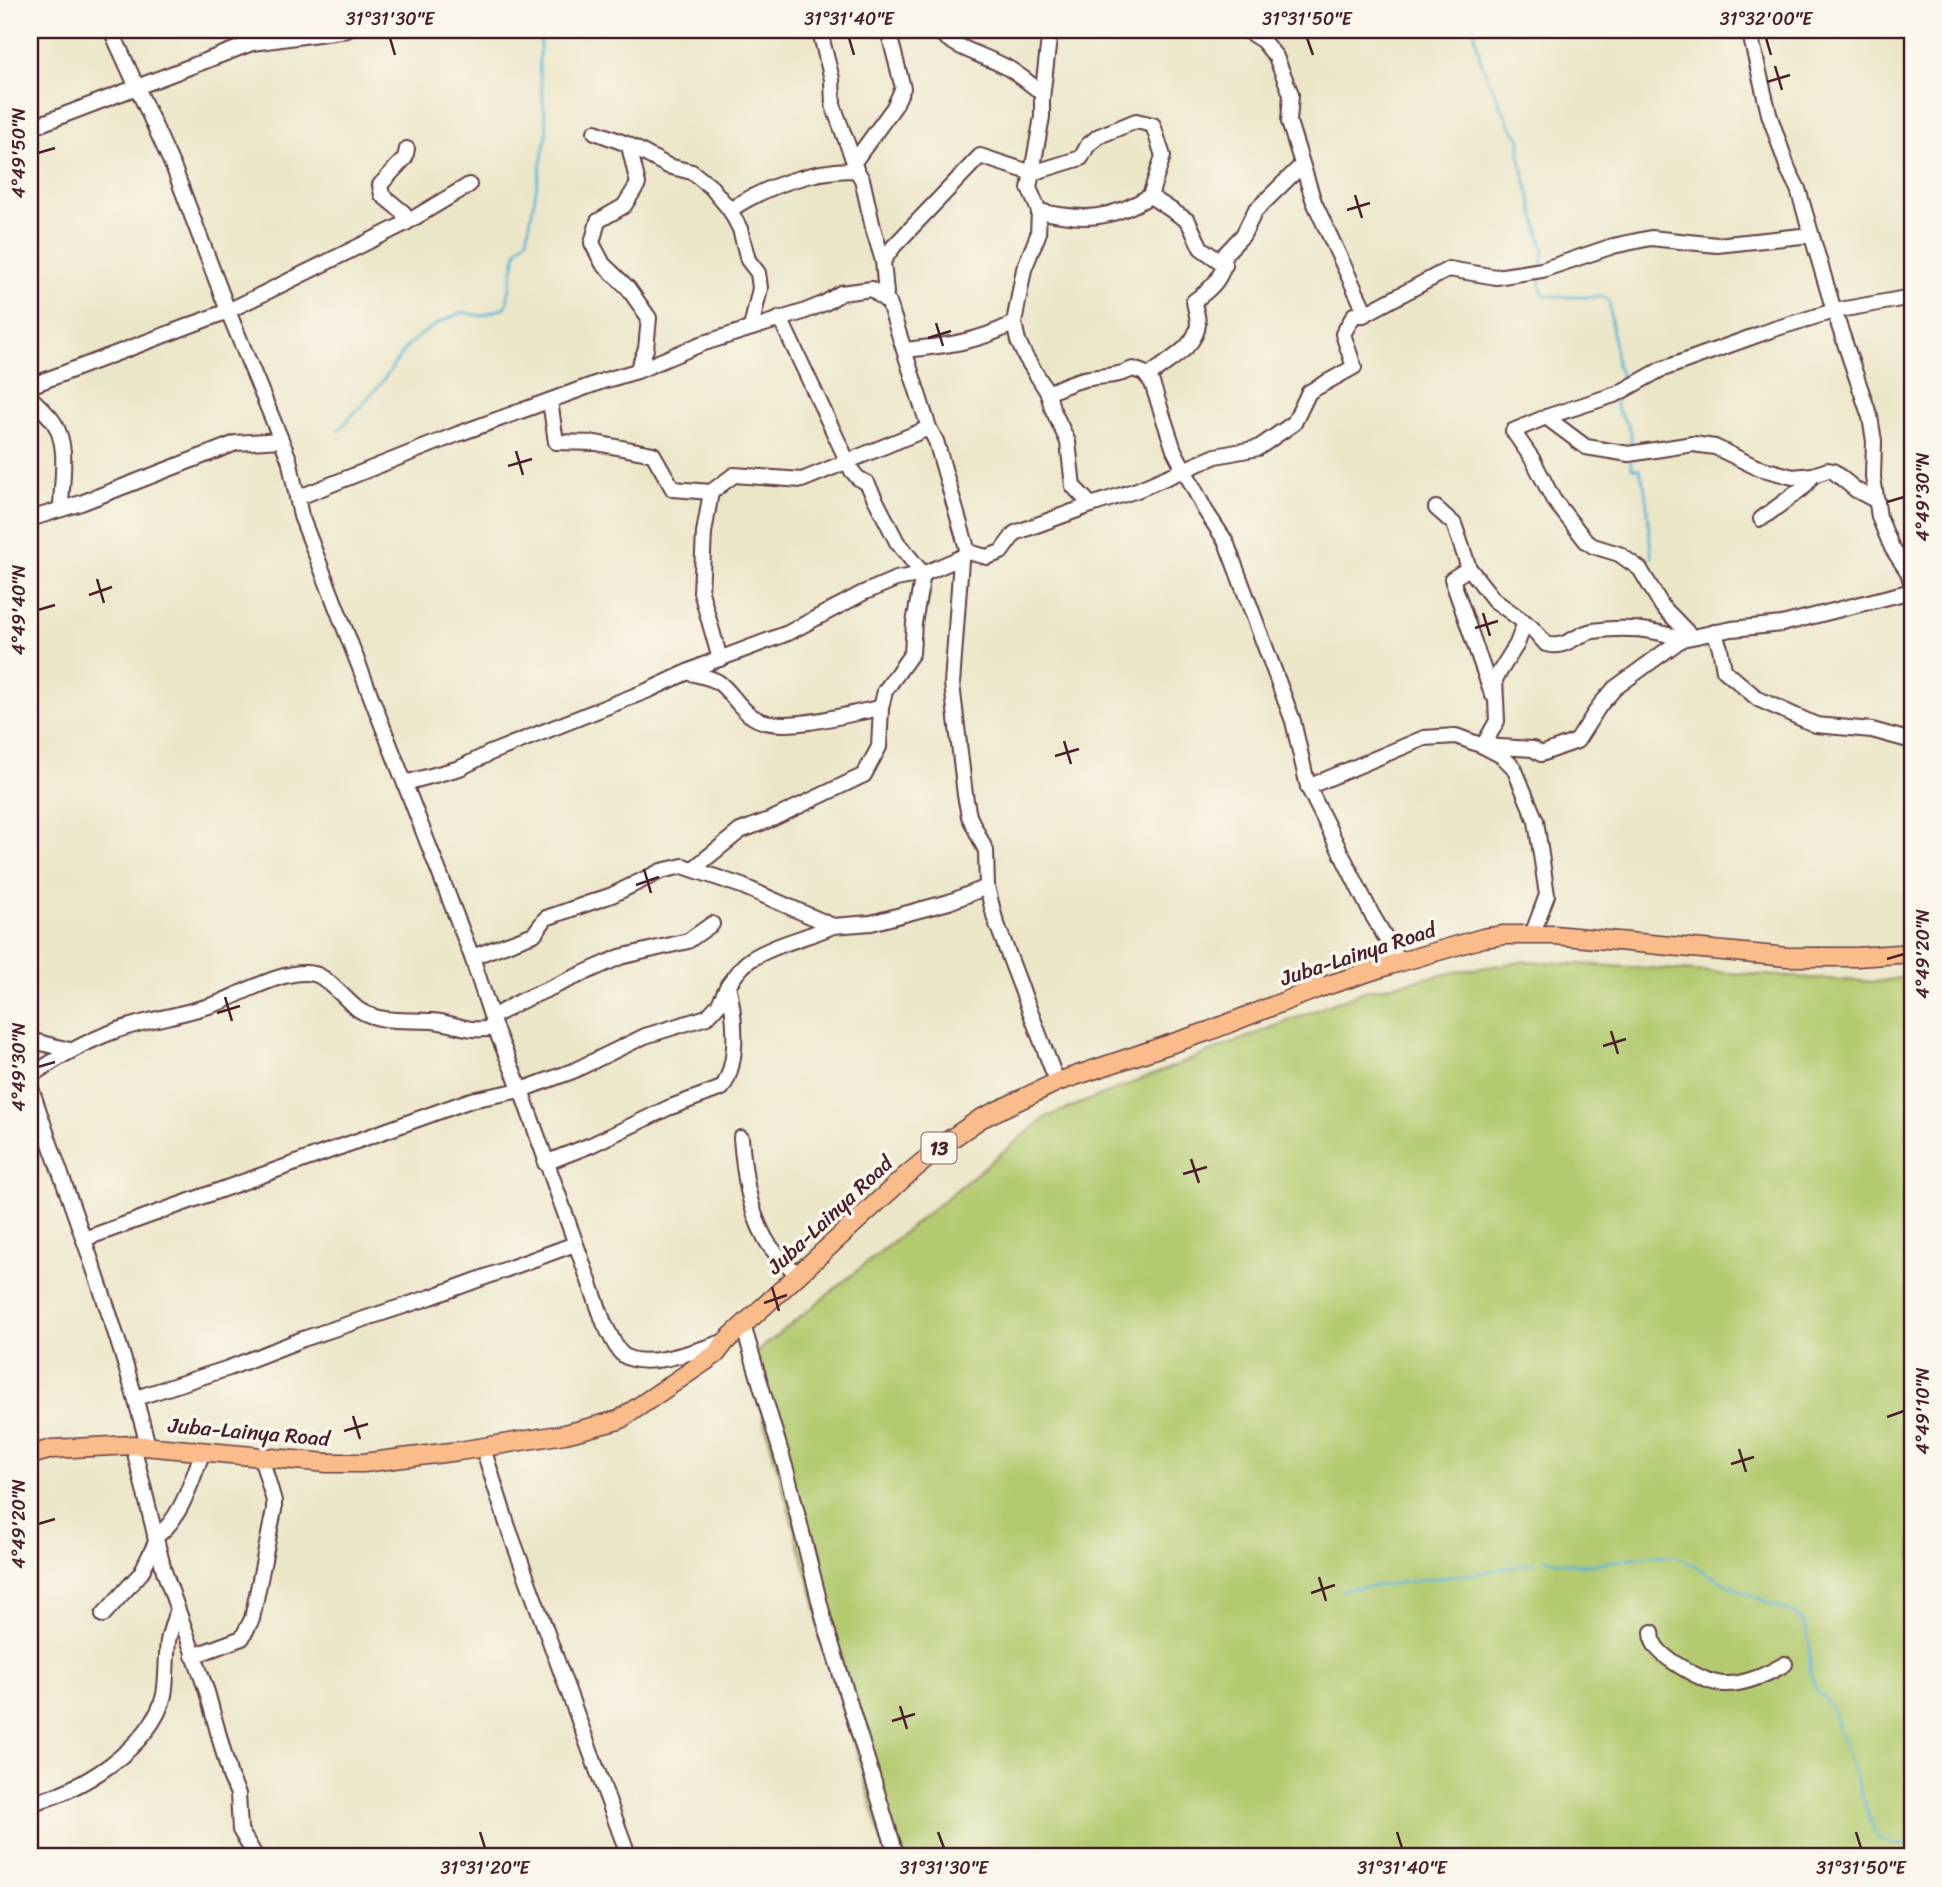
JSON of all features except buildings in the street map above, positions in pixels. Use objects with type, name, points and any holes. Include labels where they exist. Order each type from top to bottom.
[{"type":"main road","name":"Juba-Lainya Road","points":[[30,1455],[52,1449],[140,1445],[327,1463],[363,1462],[483,1448],[583,1431],[619,1420],[716,1354],[726,1340],[908,1174],[948,1140],[980,1119],[1057,1082],[1209,1031],[1316,989],[1483,938],[1532,935],[1787,957],[1857,957],[1912,953]]},
{"type":"street","points":[[111,30],[175,171],[228,311],[289,459],[301,516],[472,957],[604,1323],[621,1353],[630,1359],[656,1360],[726,1340]]},
{"type":"street","points":[[30,128],[252,43],[347,30]]},
{"type":"street","points":[[822,30],[832,79],[833,105],[862,179],[883,261],[886,293],[884,298]]},
{"type":"street","points":[[730,210],[747,198],[797,180],[855,166],[894,107],[903,88],[888,30]]},
{"type":"street","points":[[937,30],[963,50],[1006,66],[1042,93]]},
{"type":"street","points":[[1050,30],[1042,93],[1042,117],[1029,188],[1039,211],[1038,235],[1024,269],[1014,323],[1018,341],[1048,393],[1068,442],[1073,485],[1091,505]]},
{"type":"street","points":[[1247,30],[1263,41],[1276,57],[1291,94],[1289,122],[1301,166],[1314,202],[1363,307],[1363,316]]},
{"type":"street","points":[[1749,30],[1769,114],[1788,170],[1798,189],[1834,311],[1870,417],[1874,441],[1873,477],[1879,517],[1912,585]]},
{"type":"street","points":[[883,261],[980,156],[1032,173],[1081,158],[1088,145],[1100,136],[1136,121],[1153,125],[1163,156],[1150,196],[1127,210],[1098,217],[1068,218],[1039,211]]},
{"type":"street","points":[[594,132],[668,166],[692,172],[711,187],[730,210],[740,229],[748,260],[758,273],[760,288],[751,328]]},
{"type":"street","points":[[629,146],[638,184],[624,206],[598,221],[592,243],[604,264],[628,288],[649,318],[646,349],[637,371]]},
{"type":"street","points":[[404,224],[404,213],[382,195],[380,185],[405,158],[407,149]]},
{"type":"street","points":[[1148,377],[1187,348],[1198,325],[1194,301],[1213,287],[1225,265],[1224,255],[1243,235],[1255,211],[1301,166]]},
{"type":"street","points":[[30,386],[228,311],[404,224],[469,185]]},
{"type":"street","points":[[1150,196],[1188,221],[1201,248],[1225,265]]},
{"type":"street","points":[[405,783],[460,768],[491,753],[576,721],[687,672],[788,632],[896,579],[923,574],[964,556],[987,557],[1001,552],[1015,533],[1186,471],[1216,456],[1258,448],[1294,423],[1309,392],[1354,367],[1343,334],[1353,315],[1363,316],[1449,269],[1496,277],[1542,270],[1613,246],[1651,239],[1717,245],[1811,235]]},
{"type":"street","points":[[297,498],[458,433],[637,371],[701,344],[825,303],[841,293],[872,289],[884,298],[889,303],[929,428],[936,441],[964,556],[953,684],[969,816],[986,851],[987,887],[995,919],[1057,1082]]},
{"type":"street","points":[[1687,637],[1662,606],[1640,569],[1619,554],[1586,541],[1553,499],[1533,460],[1513,431],[1546,417],[1617,394],[1660,370],[1724,346],[1834,311],[1912,297]]},
{"type":"street","points":[[693,869],[740,831],[774,818],[864,775],[879,747],[881,708],[886,691],[912,653],[914,623],[923,574],[897,542],[867,483],[858,478],[848,461],[780,318]]},
{"type":"street","points":[[905,350],[958,344],[991,335],[1014,323]]},
{"type":"street","points":[[1048,393],[1078,381],[1117,376],[1133,369],[1148,377],[1158,396],[1174,450],[1205,510],[1226,542],[1293,721],[1308,787],[1371,913],[1400,962]]},
{"type":"street","points":[[30,397],[52,419],[60,438],[63,451],[61,509]]},
{"type":"street","points":[[550,401],[556,442],[596,443],[653,454],[673,489],[711,492],[734,475],[802,480],[929,428]]},
{"type":"street","points":[[1546,417],[1586,447],[1629,454],[1693,444],[1714,447],[1766,470],[1793,477],[1833,471],[1856,490],[1877,501]]},
{"type":"street","points":[[30,520],[236,443],[281,440]]},
{"type":"street","points":[[1761,519],[1804,487],[1812,475]]},
{"type":"street","points":[[711,492],[705,523],[701,592],[720,659]]},
{"type":"street","points":[[1436,508],[1454,524],[1469,568],[1494,600],[1525,622],[1546,644],[1555,646],[1569,643],[1585,633],[1604,630],[1648,629],[1687,637],[1782,624],[1912,591]]},
{"type":"street","points":[[1469,568],[1452,579],[1496,706]]},
{"type":"street","points":[[1483,746],[1497,721],[1495,679],[1517,645],[1525,622]]},
{"type":"street","points":[[1714,632],[1724,670],[1758,699],[1823,727],[1871,730],[1912,741]]},
{"type":"street","points":[[1483,746],[1533,749],[1541,754],[1577,741],[1600,705],[1615,688],[1687,637]]},
{"type":"street","points":[[687,672],[718,682],[753,718],[784,724],[813,722],[850,712],[881,708]]},
{"type":"street","points":[[1308,787],[1424,737],[1456,736],[1502,756],[1514,768],[1536,821],[1548,895],[1532,935]]},
{"type":"street","points":[[472,957],[534,934],[546,918],[612,895],[661,871],[683,866],[742,886],[833,926]]},
{"type":"street","points":[[84,1239],[471,1100],[521,1090],[573,1071],[645,1036],[707,1017],[719,1004],[727,985],[747,961],[772,948],[807,938],[833,926],[871,923],[949,902],[987,887]]},
{"type":"street","points":[[30,1076],[69,1050],[116,1031],[178,1016],[246,989],[300,974],[319,975],[359,1010],[376,1018],[445,1023],[471,1031],[494,1023],[519,1002],[593,968],[620,957],[688,940],[712,924]]},
{"type":"street","points":[[545,1163],[591,1145],[668,1108],[722,1088],[730,1072],[735,1030],[727,985]]},
{"type":"street","points":[[30,1040],[69,1050]]},
{"type":"street","points":[[30,1085],[136,1398],[140,1445],[155,1539],[207,1692],[230,1776],[239,1794],[240,1830],[257,1857]]},
{"type":"street","points":[[741,1138],[744,1178],[762,1231],[769,1246],[798,1275]]},
{"type":"street","points":[[136,1398],[229,1368],[303,1339],[431,1297],[575,1244]]},
{"type":"street","points":[[743,1325],[787,1473],[824,1620],[897,1857]]},
{"type":"street","points":[[483,1448],[508,1527],[629,1857]]},
{"type":"street","points":[[103,1615],[141,1573],[155,1539],[178,1514],[203,1451]]},
{"type":"street","points":[[193,1656],[242,1638],[248,1630],[275,1510],[261,1457]]},
{"type":"street","points":[[30,1803],[78,1785],[137,1743],[158,1712],[163,1697],[169,1637],[177,1610]]},
{"type":"street","points":[[1652,1632],[1654,1643],[1675,1662],[1701,1678],[1722,1684],[1769,1673],[1785,1664]]},
{"type":"green space","points":[[1527,961],[1876,982],[1912,976],[1912,1857],[886,1857],[747,1360],[1046,1117],[1364,991],[1461,971]]},
{"type":"waterway","points":[[338,431],[379,386],[409,344],[435,325],[462,312],[481,316],[506,307],[517,250],[527,239],[547,131],[539,67],[541,30]]},
{"type":"waterway","points":[[1474,30],[1481,63],[1510,125],[1520,139],[1520,159],[1544,251],[1542,265]]},
{"type":"waterway","points":[[1541,276],[1540,286],[1544,295],[1605,297],[1609,300],[1617,367],[1622,375],[1620,387]]},
{"type":"waterway","points":[[1615,399],[1616,407],[1630,432],[1630,450]]},
{"type":"waterway","points":[[1630,459],[1632,468],[1639,469],[1643,480],[1652,558]]},
{"type":"waterway","points":[[1545,1559],[1578,1565],[1653,1555],[1678,1557],[1728,1585],[1795,1614],[1806,1627],[1810,1644],[1810,1670],[1816,1690],[1831,1706],[1876,1836],[1891,1844],[1912,1845]]},
{"type":"waterway","points":[[1342,1590],[1472,1574],[1535,1563]]}]
